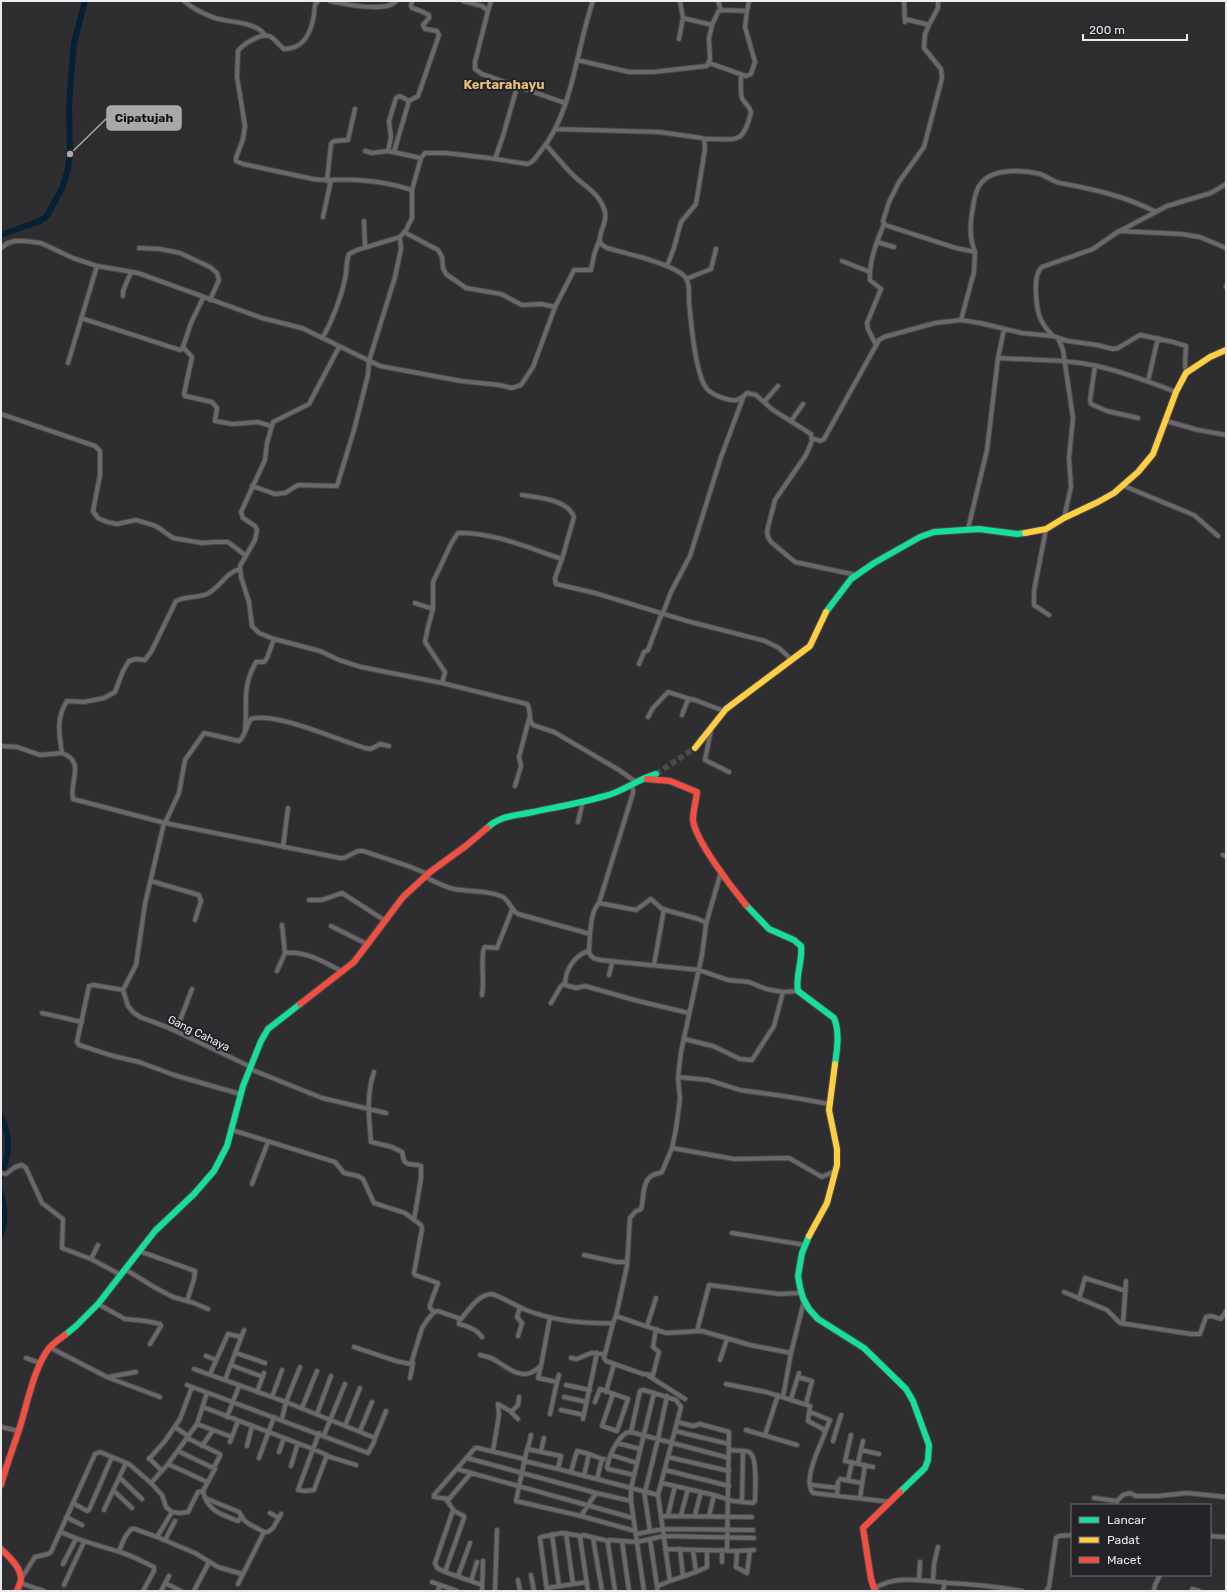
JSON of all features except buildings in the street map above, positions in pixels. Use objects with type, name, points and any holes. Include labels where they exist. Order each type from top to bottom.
[{"type":"street","points":[[184,1],[204,14],[216,19],[253,27],[262,31],[284,49],[301,44],[309,35],[316,2]]},
{"type":"street","points":[[330,1],[347,5],[368,6],[391,6],[396,1]]},
{"type":"street","points":[[394,152],[409,101],[418,96],[439,34],[437,31],[424,29],[423,25],[429,15],[412,8],[412,1]]},
{"type":"street","points":[[463,1],[482,6],[488,10]]},
{"type":"street","points":[[491,1],[474,68],[482,74],[565,103]]},
{"type":"street","points":[[322,338],[329,328],[342,292],[346,277],[348,255],[365,247],[400,237],[409,226],[412,218],[412,190],[421,158],[424,153],[428,152],[495,158],[521,164],[528,164],[546,145],[555,129],[576,70],[586,22],[593,1]]},
{"type":"street","points":[[679,39],[683,18],[680,1]]},
{"type":"street","points":[[718,1],[721,10]]},
{"type":"street","points":[[709,63],[741,74],[750,75],[755,64],[745,27],[749,1]]},
{"type":"street","points":[[904,1],[905,20],[928,25]]},
{"type":"street","points":[[876,345],[868,329],[867,323],[881,289],[870,280],[870,272],[877,242],[884,224],[883,220],[886,210],[896,189],[924,147],[942,80],[941,69],[924,48],[925,34],[928,25],[938,8],[938,1]]},
{"type":"street","points":[[709,63],[709,38],[712,25],[718,12],[721,10],[747,11]]},
{"type":"street","points":[[683,18],[712,25]]},
{"type":"street","points":[[265,35],[245,44],[238,51],[237,77],[242,103],[244,126],[243,139],[236,161],[237,163],[313,179],[385,182],[412,190]]},
{"type":"street","points":[[577,60],[630,72],[653,72],[706,66],[709,63]]},
{"type":"street","points":[[555,129],[659,132],[704,139],[733,140],[744,134],[750,112],[750,109],[741,96],[741,74]]},
{"type":"street","points":[[495,158],[505,131],[517,87]]},
{"type":"street","points":[[388,150],[391,137],[389,121],[396,98],[400,96],[409,101]]},
{"type":"street","points":[[323,217],[329,180],[331,144],[334,141],[348,140],[355,108]]},
{"type":"street","points":[[667,266],[682,221],[696,204],[705,149],[704,139]]},
{"type":"street","points":[[1,248],[12,242],[35,242],[97,266],[131,272],[262,318],[302,328],[369,361],[389,368],[455,380],[514,388],[523,382],[533,367],[555,307],[574,270],[591,270],[594,255],[606,220],[605,212],[600,200],[591,189],[573,175],[546,145]]},
{"type":"street","points":[[365,152],[372,153],[388,150],[421,158]]},
{"type":"street","points":[[961,320],[974,272],[975,252],[970,233],[971,216],[976,193],[980,184],[986,178],[1001,172],[1037,173],[1058,183],[1121,196],[1156,212]]},
{"type":"street","points":[[1053,336],[1044,326],[1038,313],[1036,276],[1038,270],[1052,263],[1095,247],[1119,231],[1156,212],[1181,201],[1211,193],[1226,184]]},
{"type":"street","points":[[364,221],[365,247]]},
{"type":"street","points":[[884,224],[961,250],[975,252]]},
{"type":"street","points":[[1119,231],[1165,232],[1190,235],[1226,248]]},
{"type":"street","points":[[404,232],[438,250],[442,257],[443,268],[446,274],[466,288],[501,294],[522,305],[541,304],[555,307]]},
{"type":"street","points":[[252,486],[275,494],[285,494],[298,485],[337,486],[354,430],[368,375],[369,361],[395,277],[401,249],[400,237]]},
{"type":"street","points":[[599,241],[607,248],[667,266],[686,279],[696,354],[704,384],[708,390],[723,398],[735,401],[747,393],[752,393],[773,410],[808,432],[812,438],[820,441],[824,439],[876,345],[882,338],[931,324],[961,320],[1029,334],[1053,336],[1072,342],[1114,349],[1138,336],[1158,338],[1186,346],[1186,373]]},
{"type":"street","points":[[877,242],[894,247]]},
{"type":"street","points":[[139,248],[171,250],[210,267],[217,273],[219,280],[210,300]]},
{"type":"street","points":[[686,279],[711,268],[716,249]]},
{"type":"street","points":[[842,261],[870,272]]},
{"type":"street","points":[[68,363],[97,266]]},
{"type":"street","points":[[123,296],[123,291],[131,272]]},
{"type":"street","points":[[183,348],[191,323],[203,298]]},
{"type":"street","points":[[81,318],[180,350],[183,348]]},
{"type":"street","points":[[968,529],[987,450],[998,358],[1004,329]]},
{"type":"street","points":[[1058,338],[1063,350],[1072,418],[1069,458],[1071,485],[1064,518]]},
{"type":"street","points":[[1148,381],[1158,338]]},
{"type":"street","points":[[339,347],[309,404],[275,420],[271,426],[265,460],[241,512],[243,518],[255,526],[257,532],[254,543],[240,564],[249,602],[252,626],[259,633],[274,639],[320,651],[339,660],[361,667],[442,683],[527,704],[529,707],[529,719],[519,756],[521,766],[515,786]]},
{"type":"street","points":[[183,348],[192,357],[184,389],[185,396],[212,402],[217,408],[215,421],[232,424],[258,422],[271,426]]},
{"type":"street","points":[[695,748],[704,740],[712,725],[724,711],[792,660],[813,642],[822,619],[845,585],[856,575],[895,550],[934,532],[988,529],[1022,534],[1046,529],[1064,518],[1098,502],[1124,486],[1146,464],[1153,454],[1176,392],[1186,373],[1210,357],[1226,350]]},
{"type":"street","points":[[998,358],[1065,362],[1095,366],[1148,381],[1176,392]]},
{"type":"street","points":[[1095,366],[1090,400],[1091,404],[1107,411],[1138,418]]},
{"type":"street","points":[[764,402],[778,386]]},
{"type":"street","points":[[639,664],[644,652],[648,650],[668,599],[690,556],[743,397]]},
{"type":"street","points":[[791,421],[803,404]]},
{"type":"street","points":[[1,414],[95,446],[100,451],[100,475],[93,511],[98,518],[117,524],[136,520],[156,526],[173,538],[202,543],[228,542],[245,555]]},
{"type":"street","points":[[1166,421],[1226,436]]},
{"type":"street","points":[[812,438],[806,455],[776,500],[768,525],[768,537],[771,542],[795,562],[856,575]]},
{"type":"street","points":[[1124,486],[1194,515],[1218,536]]},
{"type":"street","points":[[522,496],[558,502],[572,512],[574,517],[555,578],[556,584],[595,593],[765,641],[780,648],[792,660]]},
{"type":"street","points":[[1046,529],[1034,591],[1034,605],[1049,615]]},
{"type":"street","points":[[442,683],[445,672],[425,642],[433,609],[433,582],[452,542],[458,534],[475,534],[513,543],[562,559]]},
{"type":"street","points":[[62,753],[59,719],[67,701],[84,702],[104,698],[115,692],[123,671],[129,661],[136,659],[145,660],[151,652],[176,601],[182,598],[196,597],[207,594],[216,588],[232,572],[240,569]]},
{"type":"street","points":[[415,603],[433,609]]},
{"type":"street","points":[[240,1094],[174,1075],[139,1062],[80,1046],[77,1042],[90,985],[123,990],[136,965],[142,922],[164,823],[179,793],[185,760],[202,734],[206,733],[239,741],[243,738],[246,719],[245,700],[250,673],[256,662],[263,663],[265,661],[274,639]]},
{"type":"street","points":[[648,717],[653,708],[668,692],[724,711]]},
{"type":"street","points":[[682,716],[687,702],[690,699]]},
{"type":"street","points":[[245,730],[251,719],[264,718],[317,731],[365,748],[371,749],[380,744],[389,746]]},
{"type":"street","points":[[529,719],[532,725],[560,736],[619,770],[633,783],[633,793],[599,903],[596,907],[590,934],[588,951],[590,956],[595,959],[612,963],[654,965],[699,970],[728,980],[749,982],[763,989],[783,992],[798,991]]},
{"type":"street","points":[[712,725],[705,760],[728,772]]},
{"type":"street","points":[[1,746],[17,747],[40,755],[62,753],[69,756],[75,764],[72,795],[75,800],[164,823],[342,858],[363,851],[408,866],[452,889],[472,890],[500,896],[506,899],[512,910],[518,914],[590,934]]},
{"type":"street","points":[[1,1485],[5,1468],[19,1431],[40,1363],[49,1347],[76,1326],[98,1304],[154,1231],[209,1178],[223,1155],[232,1130],[240,1094],[261,1041],[268,1029],[354,962],[399,902],[427,875],[496,820],[510,815],[529,813],[610,795],[643,778],[656,774]]},
{"type":"street","points":[[643,778],[670,781],[697,792],[694,826],[721,872],[767,928],[790,939],[800,946],[802,953],[796,984],[798,991],[834,1018],[838,1023],[837,1044],[829,1104],[830,1122],[838,1154],[827,1204],[811,1231],[805,1245],[798,1274],[800,1293],[811,1313],[824,1324],[864,1348],[898,1381],[913,1401],[929,1446],[928,1460],[924,1468],[891,1502],[865,1525],[862,1530],[874,1590],[888,1582],[919,1580],[1022,1591]]},
{"type":"street","points":[[578,822],[583,801]]},
{"type":"street","points":[[283,847],[288,808]]},
{"type":"street","points":[[685,1399],[649,1375],[606,1361],[604,1357],[624,1284],[630,1218],[635,1212],[641,1209],[646,1181],[649,1177],[662,1172],[672,1148],[679,1111],[678,1077],[684,1039],[699,970],[706,924],[721,872]]},
{"type":"street","points":[[151,881],[199,895],[201,901],[195,920]]},
{"type":"street","points":[[309,900],[322,900],[342,893],[384,920]]},
{"type":"street","points":[[599,903],[636,910],[649,899],[652,899],[659,907],[698,919],[706,924]]},
{"type":"street","points":[[654,965],[664,909]]},
{"type":"street","points":[[482,995],[484,986],[482,961],[484,948],[497,948],[512,910]]},
{"type":"street","points":[[277,971],[285,953],[282,925]]},
{"type":"street","points":[[331,926],[367,944]]},
{"type":"street","points":[[551,1003],[562,984],[565,983],[568,971],[575,959],[588,951]]},
{"type":"street","points":[[285,953],[315,957],[343,972]]},
{"type":"street","points":[[609,975],[612,963]]},
{"type":"street","points":[[565,983],[566,985],[575,988],[585,986],[633,1000],[689,1013]]},
{"type":"street","points":[[176,1031],[192,989]]},
{"type":"street","name":"Gang Cahaya","points":[[123,990],[128,1006],[132,1012],[140,1017],[176,1031],[250,1068],[322,1098],[386,1113]]},
{"type":"street","points":[[684,1039],[706,1044],[740,1059],[751,1060],[755,1057],[774,1026],[783,992]]},
{"type":"street","points":[[42,1013],[82,1022]]},
{"type":"street","points":[[374,1072],[370,1083],[368,1108],[371,1143],[392,1147],[402,1152],[404,1162],[421,1166],[421,1178],[414,1220]]},
{"type":"street","points":[[678,1077],[708,1080],[740,1090],[790,1096],[829,1104]]},
{"type":"street","points":[[232,1130],[335,1162],[344,1173],[358,1176],[363,1179],[374,1203],[405,1212],[421,1225],[422,1228],[414,1273],[415,1275],[438,1283],[430,1305],[430,1308],[434,1312]]},
{"type":"street","points":[[252,1184],[268,1142]]},
{"type":"street","points":[[672,1148],[734,1159],[789,1158],[822,1176],[835,1170]]},
{"type":"street","points":[[3,1173],[22,1165],[26,1168],[42,1203],[63,1219],[62,1248],[91,1259],[121,1275]]},
{"type":"street","points":[[732,1233],[805,1245]]},
{"type":"street","points":[[91,1259],[98,1245]]},
{"type":"street","points":[[138,1251],[195,1270],[194,1279],[187,1301]]},
{"type":"street","points":[[584,1256],[627,1262]]},
{"type":"street","points":[[125,1269],[173,1297],[208,1309]]},
{"type":"street","points":[[1080,1299],[1085,1278],[1126,1291]]},
{"type":"street","points":[[1123,1324],[1126,1281]]},
{"type":"street","points":[[697,1331],[709,1285],[779,1294],[800,1293]]},
{"type":"street","points":[[1064,1292],[1107,1310],[1118,1322],[1123,1324],[1197,1334],[1202,1332],[1206,1317],[1211,1316],[1221,1319],[1226,1311]]},
{"type":"street","points":[[482,1337],[479,1332],[474,1329],[459,1324],[460,1319],[478,1300],[487,1294],[494,1295],[520,1307],[550,1317],[577,1323],[613,1323]]},
{"type":"street","points":[[647,1326],[656,1298]]},
{"type":"street","points":[[783,1397],[791,1353],[804,1302]]},
{"type":"street","points":[[98,1304],[125,1319],[160,1324],[161,1326],[150,1344]]},
{"type":"street","points":[[518,1336],[522,1324],[517,1317],[520,1307]]},
{"type":"street","points":[[410,1378],[422,1328],[428,1319],[434,1312],[438,1311],[460,1319]]},
{"type":"street","points":[[616,1316],[670,1334],[697,1331],[791,1353]]},
{"type":"street","points":[[550,1317],[538,1378],[557,1382]]},
{"type":"street","points":[[649,1375],[654,1374],[659,1352],[653,1347],[656,1329]]},
{"type":"street","points":[[225,1380],[244,1330]]},
{"type":"street","points":[[210,1374],[228,1334],[230,1333],[241,1337]]},
{"type":"street","points":[[720,1360],[727,1339]]},
{"type":"street","points":[[49,1347],[107,1377],[160,1397]]},
{"type":"street","points":[[354,1347],[396,1361],[410,1364],[413,1362]]},
{"type":"street","points":[[236,1353],[264,1363]]},
{"type":"street","points":[[571,1358],[576,1359],[588,1353],[605,1354]]},
{"type":"street","points":[[561,1410],[584,1417],[597,1353]]},
{"type":"street","points":[[480,1355],[493,1359],[503,1366],[522,1373],[531,1373],[541,1366]]},
{"type":"street","points":[[206,1356],[216,1360]]},
{"type":"street","points":[[26,1358],[40,1363]]},
{"type":"street","points":[[606,1392],[614,1364]]},
{"type":"street","points":[[231,1365],[264,1375],[257,1392]]},
{"type":"street","points":[[282,1419],[286,1402],[300,1367]]},
{"type":"street","points":[[194,1369],[302,1408],[375,1438]]},
{"type":"street","points":[[272,1397],[282,1370]]},
{"type":"street","points":[[302,1408],[317,1370]]},
{"type":"street","points":[[107,1377],[136,1372]]},
{"type":"street","points":[[550,1414],[559,1375]]},
{"type":"street","points":[[791,1399],[798,1375],[812,1382],[806,1404]]},
{"type":"street","points":[[317,1414],[331,1376]]},
{"type":"street","points":[[324,1436],[345,1384]]},
{"type":"street","points":[[726,1384],[778,1395],[811,1406],[808,1421],[823,1429],[825,1433]]},
{"type":"street","points":[[187,1385],[282,1419],[368,1453],[374,1442],[386,1410]]},
{"type":"street","points":[[566,1385],[590,1390]]},
{"type":"street","points":[[228,1417],[239,1386]]},
{"type":"street","points":[[162,1471],[149,1459],[175,1427],[184,1410],[192,1387]]},
{"type":"street","points":[[345,1426],[360,1388]]},
{"type":"street","points":[[596,1402],[600,1390],[613,1394],[628,1399],[617,1431],[602,1426],[613,1394]]},
{"type":"street","points":[[631,1432],[640,1391],[643,1390],[667,1396],[676,1400],[680,1406],[672,1444],[658,1495],[670,1580]]},
{"type":"street","points":[[151,1483],[168,1464],[197,1424],[207,1393]]},
{"type":"street","points":[[644,1591],[633,1518],[631,1488],[654,1393]]},
{"type":"street","points":[[765,1435],[778,1395]]},
{"type":"street","points":[[650,1531],[644,1492],[658,1439],[667,1396]]},
{"type":"street","points":[[511,1412],[518,1405],[519,1397]]},
{"type":"street","points":[[564,1397],[587,1402]]},
{"type":"street","points":[[360,1431],[372,1402]]},
{"type":"street","points":[[492,1452],[499,1415],[498,1404],[511,1412],[518,1419]]},
{"type":"street","points":[[203,1407],[298,1443],[327,1456],[356,1465]]},
{"type":"street","points":[[810,1412],[839,1424]]},
{"type":"street","points":[[833,1441],[841,1415]]},
{"type":"street","points":[[259,1458],[274,1417]]},
{"type":"street","points":[[830,1420],[813,1464],[810,1489],[815,1494],[891,1502]]},
{"type":"street","points":[[197,1424],[231,1439],[238,1421]]},
{"type":"street","points":[[677,1422],[693,1426],[700,1424],[727,1430],[729,1433],[728,1530],[722,1562]]},
{"type":"street","points":[[1,1426],[19,1431]]},
{"type":"street","points":[[247,1446],[252,1426]]},
{"type":"street","points":[[175,1427],[187,1437],[220,1454],[213,1467],[178,1451]]},
{"type":"street","points":[[202,1446],[213,1430]]},
{"type":"street","points":[[746,1430],[797,1445]]},
{"type":"street","points":[[675,1431],[729,1444]]},
{"type":"street","points":[[634,1475],[608,1469],[608,1461],[624,1433],[631,1432],[729,1458]]},
{"type":"street","points":[[319,1434],[298,1490],[314,1490],[327,1456]]},
{"type":"street","points":[[531,1435],[524,1460],[516,1499],[517,1501],[581,1516],[635,1533],[663,1529],[753,1530]]},
{"type":"street","points":[[851,1435],[845,1460],[873,1467]]},
{"type":"street","points":[[279,1452],[284,1438]]},
{"type":"street","points":[[541,1451],[544,1438]]},
{"type":"street","points":[[858,1464],[863,1441]]},
{"type":"street","points":[[291,1466],[298,1443]]},
{"type":"street","points":[[617,1443],[640,1449]]},
{"type":"street","points":[[445,1572],[465,1517],[454,1511],[446,1500],[436,1498],[434,1496],[476,1448],[658,1495]]},
{"type":"street","points":[[528,1448],[561,1456],[558,1469]]},
{"type":"street","points":[[662,1483],[714,1495],[728,1500],[753,1503],[755,1501],[754,1460],[750,1452],[729,1450]]},
{"type":"street","points":[[861,1450],[879,1454]]},
{"type":"street","points":[[571,1472],[577,1451],[608,1461]]},
{"type":"street","points":[[742,1502],[743,1451]]},
{"type":"street","points":[[17,1591],[20,1581],[35,1557],[51,1552],[95,1454],[100,1452],[126,1463],[151,1483],[162,1495],[166,1506],[172,1512],[180,1513],[188,1512],[198,1492],[203,1491],[215,1469]]},
{"type":"street","points":[[584,1476],[589,1454]]},
{"type":"street","points":[[611,1455],[637,1463]]},
{"type":"street","points":[[72,1503],[88,1511],[112,1457]]},
{"type":"street","points":[[668,1457],[729,1471]]},
{"type":"street","points":[[467,1458],[522,1474],[631,1501]]},
{"type":"street","points":[[597,1479],[602,1458]]},
{"type":"street","points":[[848,1480],[852,1462]]},
{"type":"street","points":[[104,1510],[126,1463]]},
{"type":"street","points":[[168,1464],[205,1481]]},
{"type":"street","points":[[860,1498],[861,1483],[865,1465]]},
{"type":"street","points":[[457,1469],[588,1504],[633,1518]]},
{"type":"street","points":[[665,1470],[729,1486]]},
{"type":"street","points":[[446,1500],[450,1498],[471,1473]]},
{"type":"street","points":[[120,1478],[142,1499]]},
{"type":"street","points":[[837,1496],[839,1480],[848,1480],[861,1483]]},
{"type":"street","points":[[813,1485],[838,1488]]},
{"type":"street","points":[[668,1516],[674,1486]]},
{"type":"street","points":[[681,1515],[688,1489]]},
{"type":"street","points":[[114,1491],[132,1508]]},
{"type":"street","points":[[203,1491],[210,1507],[216,1511],[238,1521],[242,1516]]},
{"type":"street","points":[[695,1515],[701,1492]]},
{"type":"street","points":[[581,1516],[596,1493]]},
{"type":"street","points":[[1094,1498],[1114,1503],[1125,1494],[1130,1493],[1136,1496],[1158,1496],[1187,1493],[1226,1497]]},
{"type":"street","points":[[709,1516],[714,1495]]},
{"type":"street","points":[[205,1498],[239,1512],[243,1519],[249,1524],[264,1532],[272,1530],[280,1516],[270,1513]]},
{"type":"street","points":[[216,1511],[219,1504]]},
{"type":"street","points":[[224,1515],[228,1507]]},
{"type":"street","points":[[454,1511],[435,1563],[437,1568],[445,1572],[482,1585]]},
{"type":"street","points":[[157,1537],[172,1512]]},
{"type":"street","points":[[661,1516],[695,1515],[752,1517]]},
{"type":"street","points":[[66,1517],[82,1525]]},
{"type":"street","points":[[165,1540],[175,1521]]},
{"type":"street","points":[[119,1552],[131,1529],[135,1529],[195,1553],[223,1569],[242,1574]]},
{"type":"street","points":[[495,1591],[497,1530]]},
{"type":"street","points":[[61,1532],[84,1542],[91,1542],[119,1552],[154,1568],[154,1572],[140,1591]]},
{"type":"street","points":[[238,1584],[264,1532]]},
{"type":"street","points":[[587,1582],[559,1586],[547,1590],[540,1538],[552,1534],[566,1533],[608,1541],[637,1541],[664,1536],[727,1536],[754,1538]]},
{"type":"street","points":[[566,1533],[573,1584]]},
{"type":"street","points":[[552,1534],[559,1586]]},
{"type":"street","points":[[1048,1590],[1056,1538],[1059,1536],[1071,1535]]},
{"type":"street","points":[[581,1536],[588,1591]]},
{"type":"street","points":[[1211,1536],[1226,1537]]},
{"type":"street","points":[[593,1538],[602,1591]]},
{"type":"street","points":[[63,1564],[76,1539]]},
{"type":"street","points":[[650,1539],[657,1589],[670,1580],[696,1572],[708,1566],[707,1550]]},
{"type":"street","points":[[608,1541],[615,1591]]},
{"type":"street","points":[[622,1541],[629,1591]]},
{"type":"street","points":[[64,1585],[84,1542]]},
{"type":"street","points":[[458,1576],[470,1543]]},
{"type":"street","points":[[933,1581],[934,1564],[938,1547]]},
{"type":"street","points":[[1,1549],[15,1566],[20,1581],[44,1591]]},
{"type":"street","points":[[680,1549],[683,1576]]},
{"type":"street","points":[[666,1550],[752,1550],[747,1573],[736,1566],[737,1551]]},
{"type":"street","points":[[693,1550],[696,1572]]},
{"type":"street","points":[[194,1591],[209,1562]]},
{"type":"street","points":[[471,1581],[477,1562]]},
{"type":"street","points":[[482,1591],[483,1562]]},
{"type":"street","points":[[919,1580],[920,1562]]},
{"type":"street","points":[[531,1575],[534,1591]]},
{"type":"street","points":[[161,1591],[168,1576]]},
{"type":"street","points":[[1154,1591],[1160,1576]]},
{"type":"street","points":[[518,1580],[520,1591]]},
{"type":"street","points":[[432,1582],[454,1591]]},
{"type":"street","points":[[943,1591],[944,1582]]},
{"type":"street","points":[[165,1583],[181,1591]]},
{"type":"street","points":[[438,1591],[440,1585]]},
{"type":"street","points":[[1192,1589],[1199,1591]]},
{"type":"waterway","points":[[1,235],[40,221],[47,216],[63,186],[70,154],[69,106],[74,43],[85,1]]},
{"type":"waterway","points":[[1,1116],[8,1139],[6,1161],[1,1177]]},
{"type":"waterway","points":[[1,1193],[4,1214],[4,1224],[1,1235]]},
{"type":"tunnel","points":[[656,774],[695,748]]},
{"type":"traffic: fast","points":[[826,612],[851,579],[874,563],[920,537],[934,532],[979,529],[1017,534],[1025,533]]},
{"type":"traffic: fast","points":[[487,828],[503,818],[578,803],[611,794],[656,774]]},
{"type":"traffic: fast","points":[[746,905],[769,929],[794,940],[801,946],[801,957],[797,980],[798,991],[834,1018],[837,1029],[835,1064]]},
{"type":"traffic: fast","points":[[65,1335],[98,1304],[155,1231],[194,1194],[214,1171],[227,1146],[243,1086],[261,1041],[268,1029],[300,1004]]},
{"type":"traffic: fast","points":[[809,1236],[802,1253],[798,1276],[803,1298],[809,1309],[818,1319],[864,1348],[906,1389],[913,1401],[929,1445],[928,1460],[925,1468],[900,1492]]},
{"type":"traffic: slow","points":[[1025,533],[1046,529],[1064,518],[1098,502],[1114,493],[1138,472],[1153,454],[1176,392],[1186,373],[1210,357],[1226,350]]},
{"type":"traffic: slow","points":[[695,748],[726,709],[810,646],[826,612]]},
{"type":"traffic: slow","points":[[809,1236],[827,1203],[837,1165],[837,1149],[829,1110],[835,1064]]},
{"type":"traffic: jam","points":[[647,779],[670,781],[697,792],[693,817],[695,829],[715,864],[746,905]]},
{"type":"traffic: jam","points":[[300,1004],[354,962],[403,897],[430,872],[467,845],[487,828]]},
{"type":"traffic: jam","points":[[1,1485],[40,1363],[49,1348],[65,1335]]},
{"type":"traffic: jam","points":[[875,1591],[871,1579],[863,1528],[900,1492]]},
{"type":"traffic: jam","points":[[1,1549],[14,1562],[19,1570],[21,1580],[17,1591]]},
{"type":"place","name":"Cipatujah","points":[[70,154]]},
{"type":"district","name":"Kertarahayu","points":[[504,84]]}]
